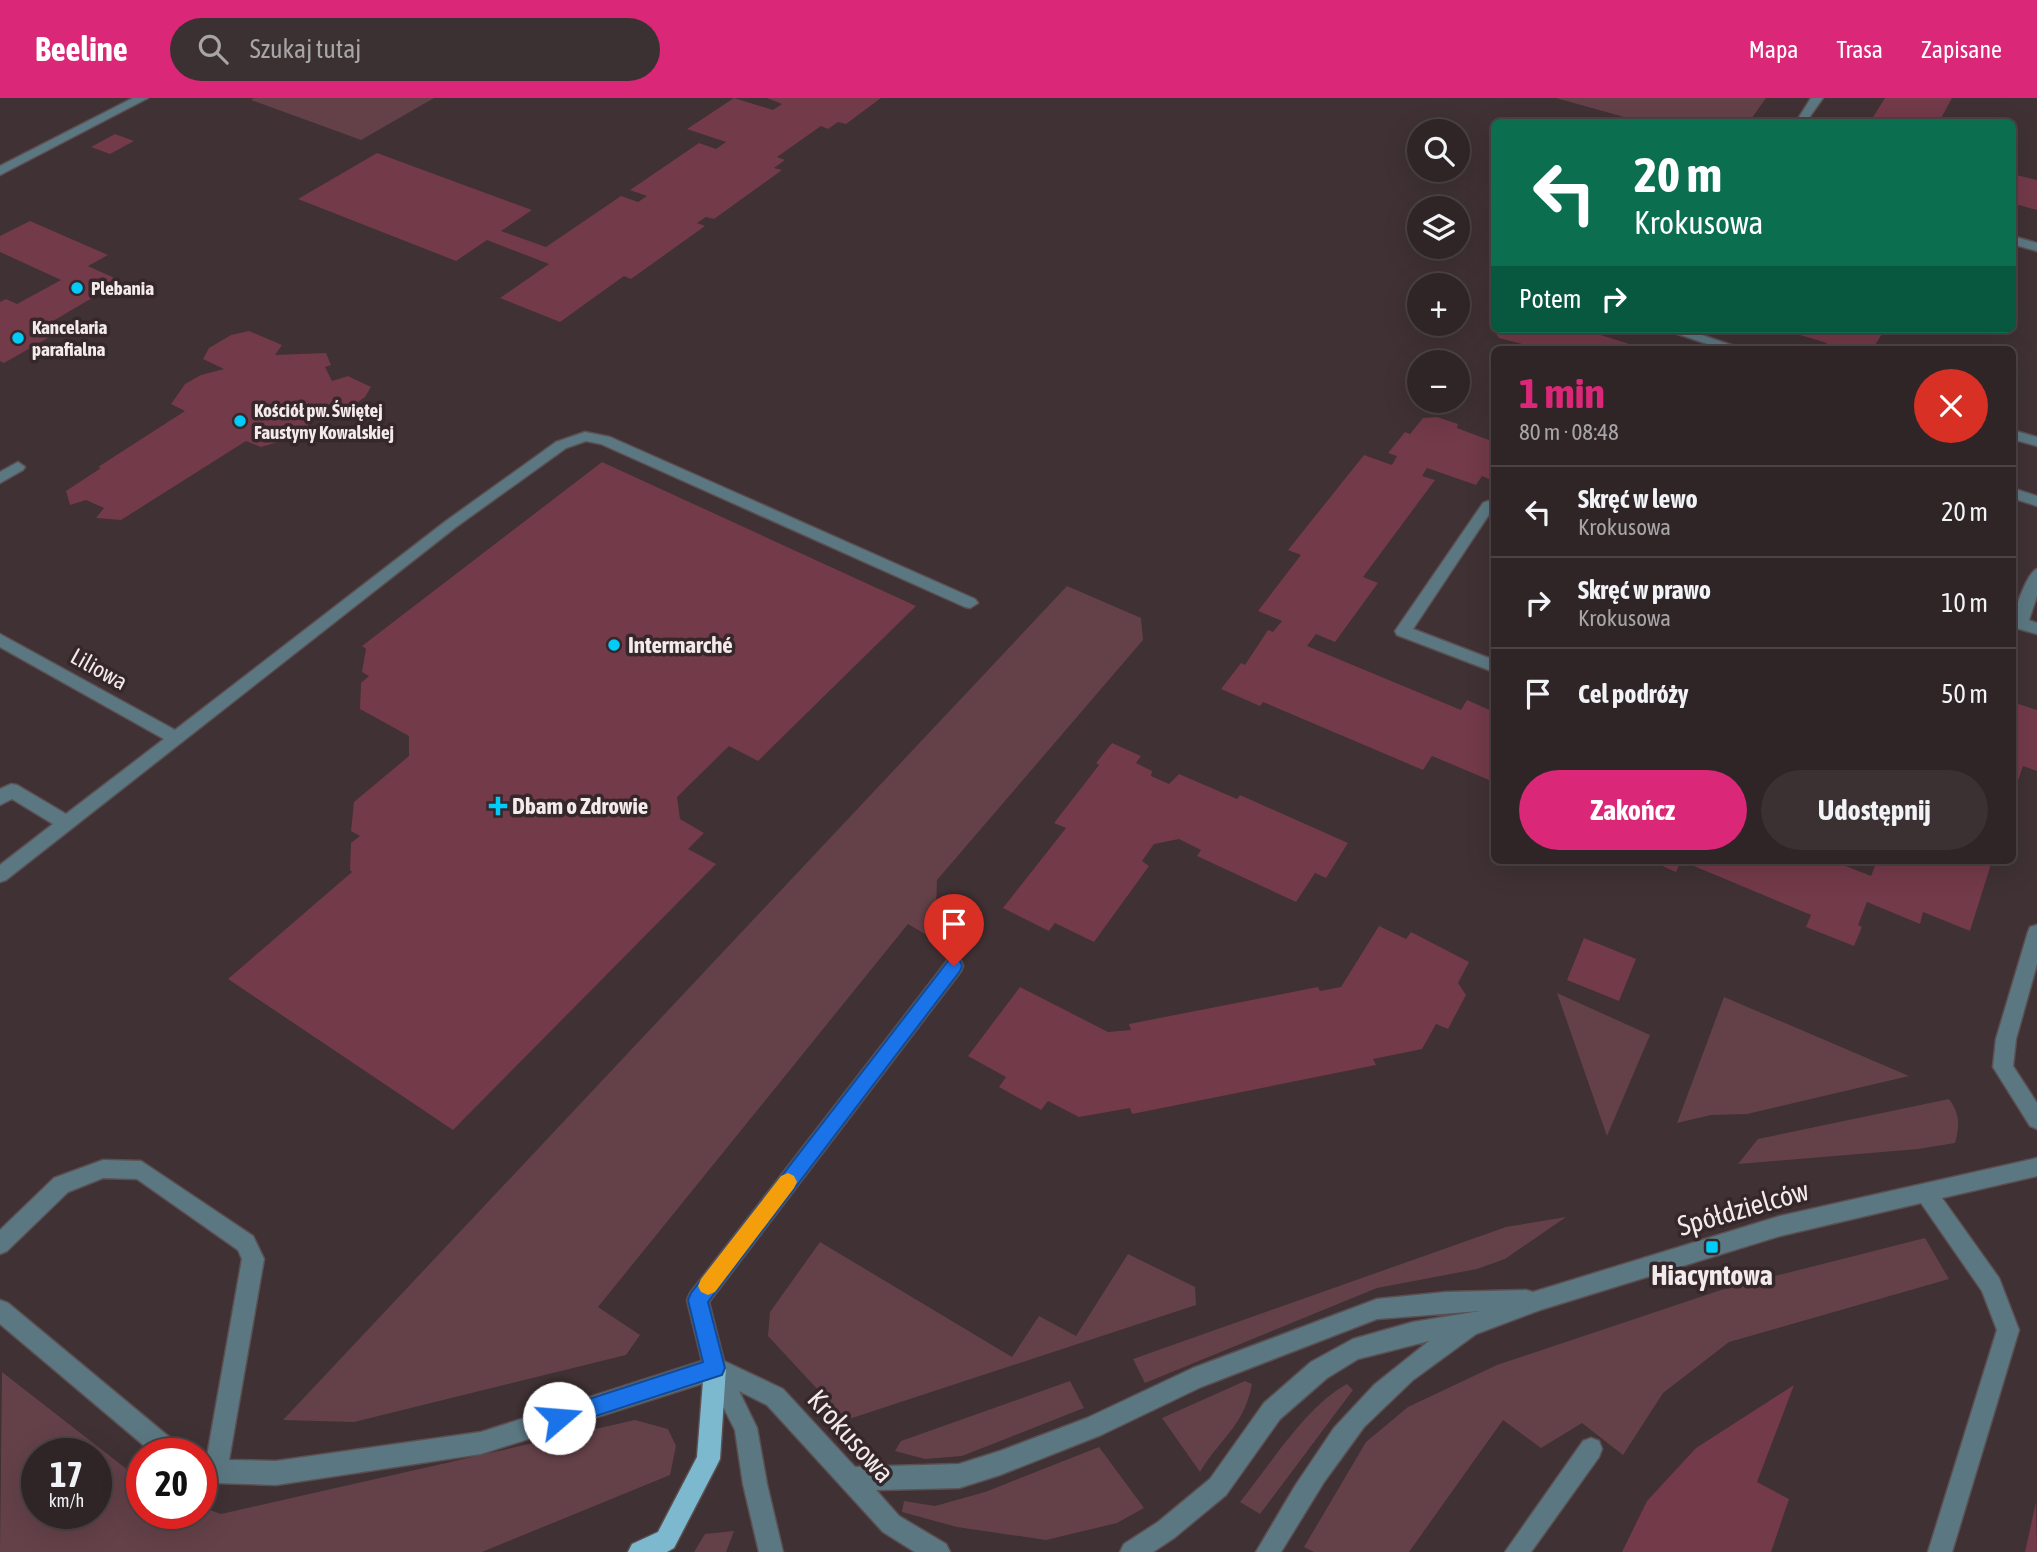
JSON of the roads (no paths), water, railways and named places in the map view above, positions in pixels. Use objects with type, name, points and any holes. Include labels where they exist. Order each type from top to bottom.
[{"type":"main road","points":[[640,1552],[666,1540],[708,1459],[715,1368]]},
{"type":"street","points":[[0,171],[142,98]]},
{"type":"street","points":[[1803,119],[1817,98]]},
{"type":"street","points":[[2016,241],[2037,247]]},
{"type":"street","points":[[1683,333],[1726,346]]},
{"type":"street","points":[[2016,435],[2037,442]]},
{"type":"street","points":[[0,875],[451,524],[561,445],[585,436],[605,440],[970,603]]},
{"type":"street","points":[[0,478],[18,467]]},
{"type":"street","points":[[2016,494],[2037,501]]},
{"type":"street","points":[[1488,506],[1404,631],[1491,665]]},
{"type":"street","points":[[2037,574],[2016,622],[2037,629]]},
{"type":"street","name":"Liliowa","points":[[0,640],[176,738]]},
{"type":"street","points":[[0,798],[11,790],[66,823]]},
{"type":"street","points":[[2037,932],[2006,1039],[2003,1067],[2037,1120]]},
{"type":"street","points":[[771,1552],[754,1483],[746,1428],[715,1368],[698,1300],[954,966]]},
{"type":"street","name":"Spółdzielców","points":[[1132,1552],[1166,1530],[1218,1487],[1272,1411],[1319,1370],[1353,1350],[1382,1340],[1471,1325],[1540,1300],[1780,1226],[2037,1167]]},
{"type":"street","points":[[0,1244],[61,1185],[103,1169],[141,1170],[246,1243],[253,1259],[215,1438]]},
{"type":"street","points":[[1925,1191],[1991,1285],[2008,1330],[1940,1552]]},
{"type":"street","points":[[850,1479],[959,1476],[1000,1463],[1093,1427],[1193,1380],[1293,1339],[1377,1309],[1446,1301],[1540,1300]]},
{"type":"street","points":[[0,1310],[153,1438]]},
{"type":"street","name":"Spółdzielców","points":[[1268,1552],[1319,1468],[1369,1404],[1405,1373],[1471,1325]]},
{"type":"street","points":[[217,1469],[276,1473],[481,1443],[715,1368]]},
{"type":"street","name":"Krokusowa","points":[[715,1368],[775,1397],[891,1524],[938,1552]]},
{"type":"street","points":[[1517,1552],[1591,1449]]},
{"type":"place","name":"Plebania","points":[[77,288]]},
{"type":"place","name":"Kancelaria parafialna","points":[[18,338]]},
{"type":"place","name":"Kościół pw. Świętej Faustyny Kowalskiej","points":[[240,421]]},
{"type":"place","name":"Intermarché","points":[[614,645]]},
{"type":"place","name":"Dbam o Zdrowie","points":[[498,806]]},
{"type":"place","name":"Hiacyntowa","points":[[1712,1247]]}]
